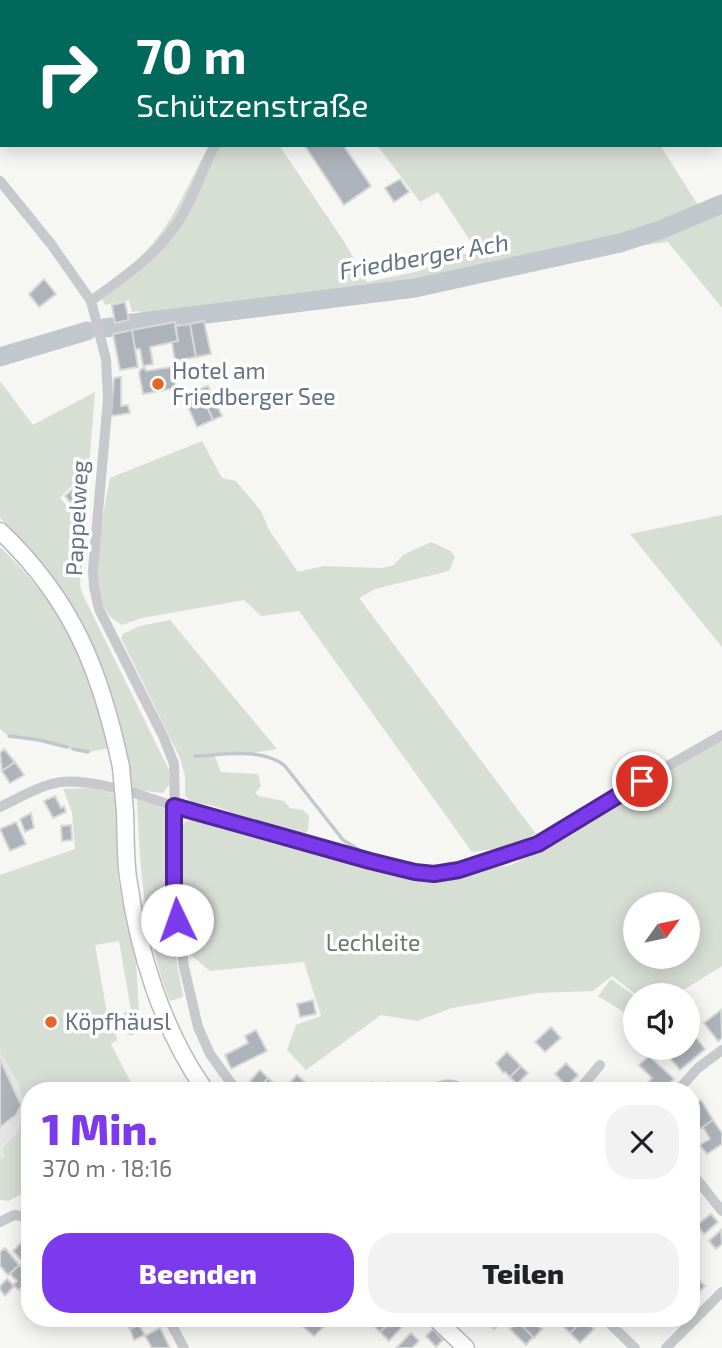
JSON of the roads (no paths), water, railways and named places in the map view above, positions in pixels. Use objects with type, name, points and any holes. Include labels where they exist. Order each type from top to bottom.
[{"type":"main road","points":[[0,531],[48,585],[84,644],[98,676],[121,767],[128,877],[151,977],[167,1022],[201,1082]]},
{"type":"main road","points":[[444,1327],[466,1348]]},
{"type":"street","points":[[91,301],[155,251],[171,233],[184,212],[214,147]]},
{"type":"street","name":"Pappelweg","points":[[0,181],[58,253],[91,301],[106,359],[108,380],[97,508],[94,587],[99,608],[164,738],[174,764],[174,896],[184,967],[198,1027],[210,1054],[230,1082]]},
{"type":"street","points":[[131,792],[370,861],[434,874],[459,870],[538,844],[722,735]]},
{"type":"street","points":[[0,807],[47,784],[78,780],[114,788]]},
{"type":"street","points":[[685,1082],[698,1068],[722,1050]]},
{"type":"street","points":[[586,1082],[600,1065]]},
{"type":"street","points":[[700,1183],[722,1211]]},
{"type":"street","points":[[0,1222],[14,1215],[21,1216]]},
{"type":"street","points":[[700,1314],[722,1292]]},
{"type":"street","points":[[173,1327],[184,1348]]},
{"type":"street","points":[[613,1327],[635,1348]]},
{"type":"street","points":[[666,1348],[687,1327]]},
{"type":"waterway","name":"Friedberger Ach","points":[[126,324],[415,288],[620,243],[660,230],[722,204]]},
{"type":"waterway","name":"Friedberger Ach","points":[[104,328],[112,327]]},
{"type":"waterway","name":"Friedberger Ach","points":[[0,357],[87,331]]},
{"type":"waterway","points":[[9,736],[67,747]]},
{"type":"waterway","points":[[73,749],[88,752]]},
{"type":"waterway","points":[[195,756],[254,754],[276,760],[285,766],[343,840],[364,853],[383,859]]},
{"type":"waterway","points":[[401,863],[419,866]]},
{"type":"place","name":"Hotel am Friedberger See","points":[[158,384]]},
{"type":"place","name":"Köpfhäusl","points":[[51,1022]]},
{"type":"park label","name":"Lechleite","points":[[373,943]]}]
